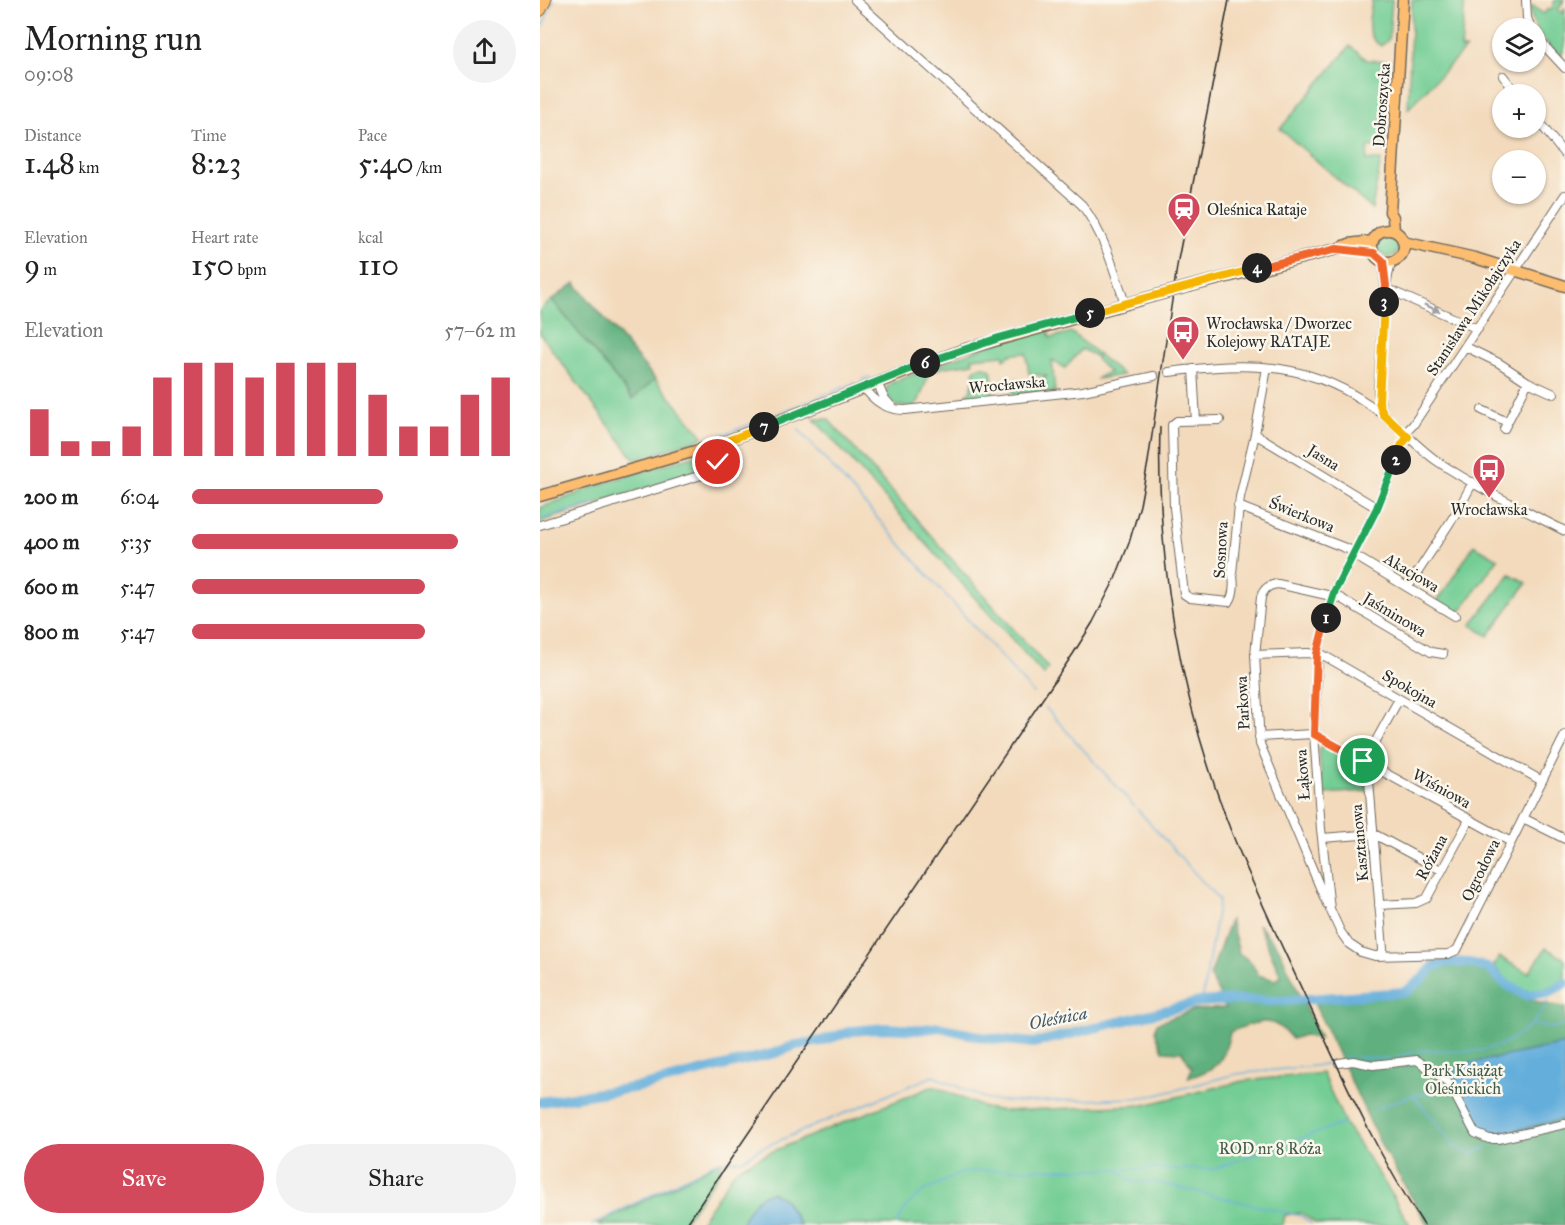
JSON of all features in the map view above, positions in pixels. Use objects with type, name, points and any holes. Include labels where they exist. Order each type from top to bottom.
[{"type":"highway","points":[[540,10],[544,0]]},
{"type":"main road","name":"Dobroszycka","points":[[1389,231],[1386,216],[1390,212],[1403,0]]},
{"type":"main road","points":[[1337,249],[1383,258],[1398,258],[1403,246],[1401,237],[1389,231],[1376,236],[1373,241]]},
{"type":"main road","points":[[540,496],[716,445],[877,382],[999,338],[1349,244],[1373,241]]},
{"type":"main road","points":[[1373,241],[1383,258]]},
{"type":"main road","points":[[1403,246],[1463,255],[1565,286]]},
{"type":"main road","points":[[540,504],[607,478]]},
{"type":"street","points":[[855,0],[1082,205],[1106,245],[1125,304]]},
{"type":"street","points":[[1526,0],[1527,18]]},
{"type":"street","points":[[1546,48],[1565,68]]},
{"type":"street","points":[[1503,76],[1509,84]]},
{"type":"street","points":[[1546,131],[1565,155]]},
{"type":"street","name":"Stanisława Mikołajczyka","points":[[1406,436],[1565,195]]},
{"type":"street","points":[[1383,258],[1385,287],[1378,389],[1383,414]]},
{"type":"street","points":[[1385,287],[1478,329]]},
{"type":"street","points":[[1466,347],[1554,394]]},
{"type":"street","points":[[1169,372],[1234,365],[1318,377],[1358,397],[1383,414],[1436,460],[1565,531]]},
{"type":"street","name":"Sosnowa","points":[[1220,420],[1177,421],[1174,423],[1172,428],[1174,508],[1182,591],[1186,597],[1226,602],[1231,600],[1238,506],[1255,434],[1267,368]]},
{"type":"street","points":[[1193,369],[1196,421]]},
{"type":"street","name":"Wrocławska","points":[[896,410],[1074,392],[1154,375]]},
{"type":"street","points":[[877,382],[885,400],[896,410]]},
{"type":"street","points":[[1482,410],[1505,425],[1528,382]]},
{"type":"street","points":[[864,387],[876,401],[889,409],[896,410]]},
{"type":"street","points":[[1358,397],[1371,394],[1378,389]]},
{"type":"street","name":"Jasna","points":[[1255,434],[1377,508]]},
{"type":"street","name":"Łąkowa","points":[[1382,956],[1361,952],[1349,944],[1330,909],[1314,734],[1317,654],[1333,596],[1377,508],[1406,436]]},
{"type":"street","points":[[540,525],[708,473],[718,462],[716,445]]},
{"type":"street","points":[[1408,587],[1458,510],[1473,482]]},
{"type":"street","name":"Świerkowa","points":[[1238,506],[1246,507],[1353,552]]},
{"type":"street","name":"Akacjowa","points":[[1353,552],[1455,616]]},
{"type":"street","name":"Parkowa","points":[[1330,909],[1260,744],[1255,656],[1261,597],[1267,587],[1278,584],[1333,596]]},
{"type":"street","name":"Jaśminowa","points":[[1333,596],[1431,652],[1443,654]]},
{"type":"street","name":"Spokojna","points":[[1255,656],[1308,653],[1327,657],[1542,781]]},
{"type":"street","name":"Kasztanowa","points":[[1382,956],[1367,757],[1399,699]]},
{"type":"street","points":[[1258,737],[1314,734]]},
{"type":"street","name":"Wiśniowa","points":[[1314,734],[1510,842]]},
{"type":"street","name":"Ogrodowa","points":[[1382,956],[1448,954],[1457,950],[1565,735]]},
{"type":"street","points":[[1523,818],[1565,839]]},
{"type":"street","name":"Różana","points":[[1379,905],[1421,901],[1427,898],[1468,820]]},
{"type":"street","points":[[1322,838],[1374,834],[1441,870]]},
{"type":"street","points":[[1309,862],[1324,859]]},
{"type":"street","points":[[1339,1063],[1353,1061],[1373,1065],[1416,1060],[1448,1082],[1471,1128],[1481,1137],[1498,1139],[1565,1124]]},
{"type":"green space","points":[[1372,0],[1392,0],[1389,39],[1381,46],[1369,31]]},
{"type":"green space","points":[[1412,0],[1465,0],[1461,49],[1465,49],[1408,109]]},
{"type":"green space","points":[[1555,0],[1564,0],[1558,10],[1562,13],[1565,8],[1565,47],[1560,57],[1546,42],[1546,18],[1532,18],[1530,6],[1544,14],[1548,8],[1551,10]]},
{"type":"green space","points":[[1350,46],[1367,60],[1388,61],[1383,146],[1368,147],[1367,160],[1381,160],[1372,209],[1280,129]]},
{"type":"green space","points":[[1388,235],[1396,238],[1399,246],[1396,254],[1388,257],[1380,254],[1377,246],[1380,238]]},
{"type":"green space","points":[[575,283],[655,379],[633,399],[552,300]]},
{"type":"green space","points":[[552,300],[632,399],[655,379],[703,436],[702,438],[635,460],[540,334],[540,310]]},
{"type":"green space","points":[[1048,328],[1050,338],[1071,332],[1123,375],[1096,379],[1109,372],[1096,359],[1097,357],[1082,349],[1065,368],[1052,360],[1055,392],[1015,395],[1012,391],[1013,380],[1019,380],[1021,387],[1029,387],[1029,380],[1044,379],[1048,376],[1029,374],[1026,353],[1012,354],[1004,359],[1004,355],[972,358],[973,363],[944,367],[930,372],[919,400],[914,406],[896,406],[886,395],[887,387],[891,383],[992,344]]},
{"type":"green space","points":[[982,366],[990,369],[992,373],[993,390],[987,397],[970,399],[966,395],[975,377],[973,372]]},
{"type":"green space","points":[[814,419],[828,419],[1048,668],[1044,675]]},
{"type":"green space","points":[[709,451],[716,455],[711,468],[540,522],[540,508],[604,483]]},
{"type":"green space","points":[[1474,545],[1498,559],[1457,616],[1437,602]]},
{"type":"green space","points":[[1510,574],[1527,583],[1488,636],[1471,625]]},
{"type":"green space","points":[[1327,745],[1364,766],[1367,791],[1323,794],[1319,750]]},
{"type":"green space","points":[[1230,920],[1239,953],[1252,963],[1258,975],[1275,980],[1281,976],[1258,924],[1279,949],[1320,1039],[1304,1035],[1292,1039],[1285,1031],[1271,1023],[1248,1025],[1230,1032],[1225,1051],[1218,1063],[1188,1078],[1192,1068],[1182,1052],[1163,1051],[1155,1031],[1157,1023],[1193,1010],[1226,1008],[1210,976]]},
{"type":"green space","points":[[1546,948],[1565,959],[1565,979],[1544,989],[1535,991],[1518,987],[1510,983],[1494,966],[1499,957],[1529,973]]},
{"type":"green space","name":"Park Książąt Oleśnickich","points":[[1460,965],[1486,972],[1530,999],[1548,1005],[1565,1007],[1565,1044],[1509,1056],[1499,1134],[1565,1119],[1565,1225],[1428,1225],[1382,1147],[1314,1003],[1407,995],[1437,968]]},
{"type":"green space","name":"ROD nr 8 Róża","points":[[1322,1073],[1346,1125],[1410,1225],[1325,1225],[1315,1223],[1301,1213],[1285,1215],[1283,1225],[800,1225],[785,1200],[747,1212],[741,1225],[698,1225],[736,1169],[766,1154],[931,1087],[936,1087],[985,1108],[1004,1111],[1144,1105],[1243,1081]]},
{"type":"green space","points":[[722,1163],[719,1169],[721,1170],[682,1225],[597,1225],[715,1164]]},
{"type":"water","points":[[1565,1044],[1565,1119],[1499,1134],[1476,1127],[1457,1090],[1456,1070],[1461,1065]]},
{"type":"water","points":[[772,1192],[785,1200],[800,1225],[741,1225],[753,1204],[761,1196]]},
{"type":"waterway","points":[[540,32],[554,0]]},
{"type":"waterway","points":[[862,380],[870,377]]},
{"type":"waterway","points":[[710,440],[855,383]]},
{"type":"waterway","points":[[798,429],[1033,693]]},
{"type":"waterway","points":[[693,446],[702,443]]},
{"type":"waterway","points":[[540,519],[597,503]]},
{"type":"waterway","points":[[1045,707],[1134,806]]},
{"type":"waterway","points":[[1137,809],[1219,900],[1202,1001]]},
{"type":"waterway","name":"Oleśnica","points":[[540,1102],[639,1087],[852,1031],[886,1028],[918,1030],[939,1027],[986,1038],[1034,1043],[1199,1002],[1282,1001],[1405,992],[1434,966],[1447,962],[1470,963],[1488,968],[1507,985],[1526,995],[1550,992],[1565,983]]},
{"type":"waterway","points":[[1417,1051],[1471,1051],[1498,1046],[1518,1035],[1535,1020],[1542,1012],[1550,992]]},
{"type":"waterway","points":[[1533,1025],[1551,1028],[1565,1025]]},
{"type":"waterway","points":[[1395,1058],[1414,1052]]},
{"type":"waterway","points":[[1345,1057],[1351,1057]]},
{"type":"waterway","points":[[1356,1057],[1390,1059]]},
{"type":"waterway","points":[[592,1225],[718,1161],[742,1160],[759,1149],[933,1076],[989,1100],[1022,1102],[1135,1098],[1157,1095],[1236,1074],[1333,1062]]},
{"type":"waterway","points":[[1374,1109],[1413,1095],[1445,1091]]},
{"type":"waterway","points":[[1413,1095],[1457,1148],[1471,1154],[1488,1147]]},
{"type":"waterway","points":[[896,1225],[905,1208],[922,1192],[963,1172],[1014,1169],[1214,1169],[1344,1123]]},
{"type":"waterway","points":[[1117,1169],[1132,1182],[1155,1182],[1301,1216],[1311,1224]]},
{"type":"railway","points":[[686,1225],[1073,654],[1093,622],[1115,579],[1140,505],[1178,260],[1229,0]]},
{"type":"railway","points":[[1160,427],[1162,527],[1174,626],[1184,675],[1210,771],[1244,863],[1332,1055],[1390,1170],[1424,1225]]},
{"type":"place","name":"Oleśnica Rataje","points":[[1184,238]]},
{"type":"place","name":"Wrocławska / Dworzec Kolejowy RATAJE","points":[[1183,361]]},
{"type":"place","name":"Wrocławska","points":[[1489,499]]},
{"type":"route","points":[[718,462],[716,445],[914,367],[999,338],[1305,256],[1337,249],[1374,253],[1383,261],[1386,286],[1378,385],[1380,409],[1408,437],[1402,444],[1377,508],[1335,590],[1317,654],[1314,734],[1363,761]]}]
